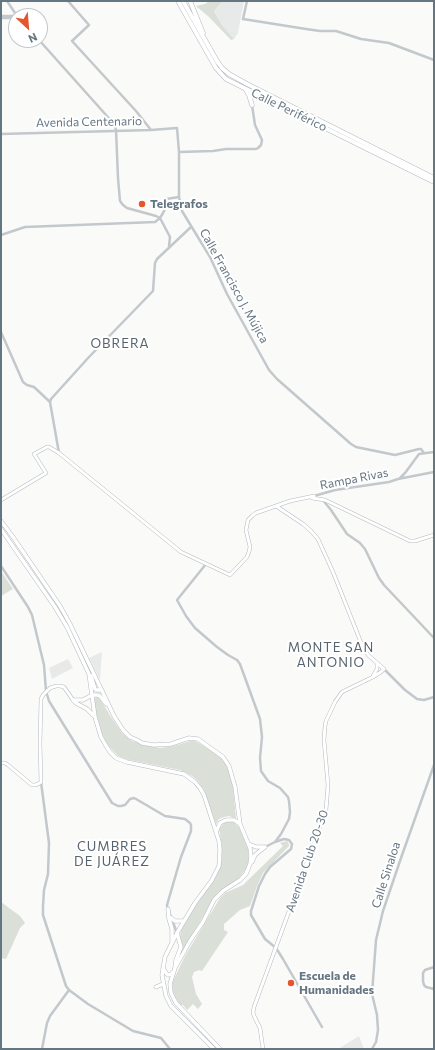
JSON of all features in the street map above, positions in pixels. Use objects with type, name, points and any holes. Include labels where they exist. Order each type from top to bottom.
[{"type":"highway","name":"Calle Periférico","points":[[178,1],[216,68],[226,79],[434,182]]},
{"type":"highway","name":"Calle Periférico","points":[[183,1],[222,68],[235,78],[434,178]]},
{"type":"highway","points":[[190,1],[204,33],[207,44]]},
{"type":"highway","points":[[245,88],[252,105]]},
{"type":"highway","points":[[252,105],[254,98],[260,96]]},
{"type":"main road","points":[[1,500],[46,473],[34,454],[49,447],[59,453],[176,549],[230,575],[247,557],[249,552],[250,546],[246,530],[248,520],[256,513],[290,501],[314,496]]},
{"type":"main road","points":[[309,497],[322,499],[408,540],[415,541],[434,535]]},
{"type":"main road","points":[[276,506],[303,524],[318,539],[360,640],[368,655],[384,669],[373,677]]},
{"type":"main road","points":[[1,521],[60,606],[116,721],[123,730],[130,737],[148,744],[170,744],[189,738],[194,738],[202,741],[223,757],[233,780],[240,824],[251,856],[250,864]]},
{"type":"main road","points":[[1,529],[67,628],[92,679],[94,688],[96,690],[102,690]]},
{"type":"main road","points":[[50,601],[56,606],[60,606]]},
{"type":"main road","points":[[373,677],[376,671],[376,663]]},
{"type":"main road","points":[[89,674],[94,717],[105,744],[116,758],[127,762],[184,774],[195,782],[204,796],[216,832],[220,850],[220,858],[217,870],[212,880],[195,903],[177,933],[166,957],[162,978],[166,996],[171,1006],[214,1049]]},
{"type":"main road","name":"Avenida Club 20-30","points":[[263,1049],[260,1028],[253,1013],[254,1007],[326,810],[328,785],[324,740],[325,726],[328,715],[342,692],[373,677]]},
{"type":"main road","points":[[1,762],[8,765],[32,784],[35,785],[41,782],[41,699],[46,691],[56,686],[64,687],[76,703],[87,709],[94,717]]},
{"type":"main road","points":[[73,700],[83,700],[97,695],[100,696],[111,710]]},
{"type":"main road","points":[[216,832],[220,824],[226,820],[232,819],[240,824]]},
{"type":"main road","points":[[248,844],[256,847],[265,847]]},
{"type":"main road","points":[[220,1049],[176,1003],[171,992],[171,980],[175,969],[190,941],[214,900],[223,891],[240,880],[246,874],[255,855],[265,847]]},
{"type":"main road","points":[[168,909],[172,929],[171,946]]},
{"type":"main road","points":[[171,918],[175,921],[184,921]]},
{"type":"main road","points":[[163,967],[168,975],[175,969],[181,947],[177,933]]},
{"type":"main road","points":[[162,978],[167,977],[171,980]]},
{"type":"main road","points":[[156,987],[163,984]]},
{"type":"street","points":[[68,1],[89,25],[72,41],[136,111],[151,130]]},
{"type":"street","points":[[247,1],[243,19],[306,29],[336,31],[361,39],[389,43],[434,60]]},
{"type":"street","points":[[46,48],[115,125],[120,200],[127,208],[160,218],[170,237],[169,246]]},
{"type":"street","points":[[178,152],[213,151],[230,148],[258,148],[261,145],[262,140],[255,125],[252,105]]},
{"type":"street","name":"Avenida Centenario","points":[[1,134],[177,128]]},
{"type":"street","name":"Calle Francisco J. Mújica","points":[[177,128],[179,197],[182,211],[210,257],[227,294],[269,370],[277,379],[351,444],[358,448],[395,455],[419,449],[424,453]]},
{"type":"street","points":[[1,235],[25,227],[155,222],[160,218],[166,207],[166,199],[179,197]]},
{"type":"street","points":[[50,402],[51,399],[153,291],[155,263],[157,259],[169,246],[191,227]]},
{"type":"street","points":[[170,237],[180,237]]},
{"type":"street","points":[[1,332],[23,382],[34,387],[50,402],[59,453]]},
{"type":"street","points":[[398,479],[405,473],[419,454],[434,452]]},
{"type":"street","name":"Rampa Rivas","points":[[314,496],[335,490],[389,482],[434,472]]},
{"type":"street","points":[[322,499],[347,534],[360,543],[365,549],[384,585],[434,638]]},
{"type":"street","points":[[206,564],[177,600],[195,628],[216,647],[237,660],[240,664],[260,719],[262,737],[260,758],[262,771],[268,781],[280,788],[288,797],[289,801],[289,819],[275,842]]},
{"type":"street","points":[[1,566],[32,615],[44,665],[46,691],[49,701],[112,803],[121,806],[130,799],[136,798],[165,816],[185,819],[190,823],[191,831],[176,872],[167,905],[177,933]]},
{"type":"street","points":[[384,669],[405,690],[417,699],[424,700],[434,697]]},
{"type":"street","name":"Calle Sinaloa","points":[[372,1049],[376,1042],[378,1030],[377,1015],[372,994],[376,940],[383,912],[434,765]]},
{"type":"street","points":[[41,782],[49,843],[48,874],[44,890],[43,915],[66,986],[88,1004],[133,1031],[161,1038],[170,1049]]},
{"type":"street","points":[[265,847],[275,842],[287,839],[291,842],[292,846],[270,867],[265,874],[255,898],[251,911],[252,916],[265,939],[276,948],[322,1027]]},
{"type":"street","points":[[433,967],[425,970],[422,981],[426,987],[434,989]]},
{"type":"street","points":[[42,1049],[47,1023],[50,1016],[69,990]]},
{"type":"shaded area","points":[[209,1],[222,1],[214,11],[222,25],[234,39],[231,40],[196,6],[205,4]]},
{"type":"shaded area","points":[[220,1],[244,1],[238,33],[234,39],[222,25],[214,10]]},
{"type":"shaded area","points":[[1,571],[13,589],[1,596]]},
{"type":"shaded area","points":[[102,652],[100,680],[89,658]]},
{"type":"shaded area","points":[[68,659],[73,668],[52,679],[49,668]]},
{"type":"shaded area","points":[[97,697],[122,733],[132,741],[161,748],[195,741],[219,756],[225,763],[229,772],[233,787],[236,819],[229,816],[224,817],[219,819],[216,824],[204,790],[198,781],[192,776],[180,770],[125,759],[118,756],[107,744],[102,733],[94,702],[95,698]]},
{"type":"shaded area","points":[[231,821],[239,827],[248,848],[249,861],[247,868],[239,878],[214,898],[177,961],[182,945],[180,937],[181,930],[190,912],[215,877],[222,860],[222,846],[219,829],[224,823]]},
{"type":"shaded area","points":[[287,841],[289,846],[263,873],[250,906],[240,910],[224,924],[224,930],[228,932],[202,971],[199,970],[194,972],[192,977],[196,994],[202,1004],[198,1009],[193,1004],[187,1010],[183,1005],[180,1005],[172,990],[173,981],[185,956],[220,898],[225,893],[243,885],[283,846],[280,843]]},
{"type":"shaded area","points":[[1,902],[20,916],[25,923],[20,928],[6,959],[1,958]]},
{"type":"shaded area","points":[[359,1036],[364,1049],[338,1049]]},
{"type":"place","name":"Telegrafos","points":[[142,204]]},
{"type":"place","name":"Escuela de Humanidades","points":[[291,983]]},
{"type":"district","name":"OBRERA","points":[[120,344]]},
{"type":"district","name":"MONTE SAN ANTONIO","points":[[331,656]]},
{"type":"district","name":"CUMBRES DE JUÁREZ","points":[[112,854]]}]
